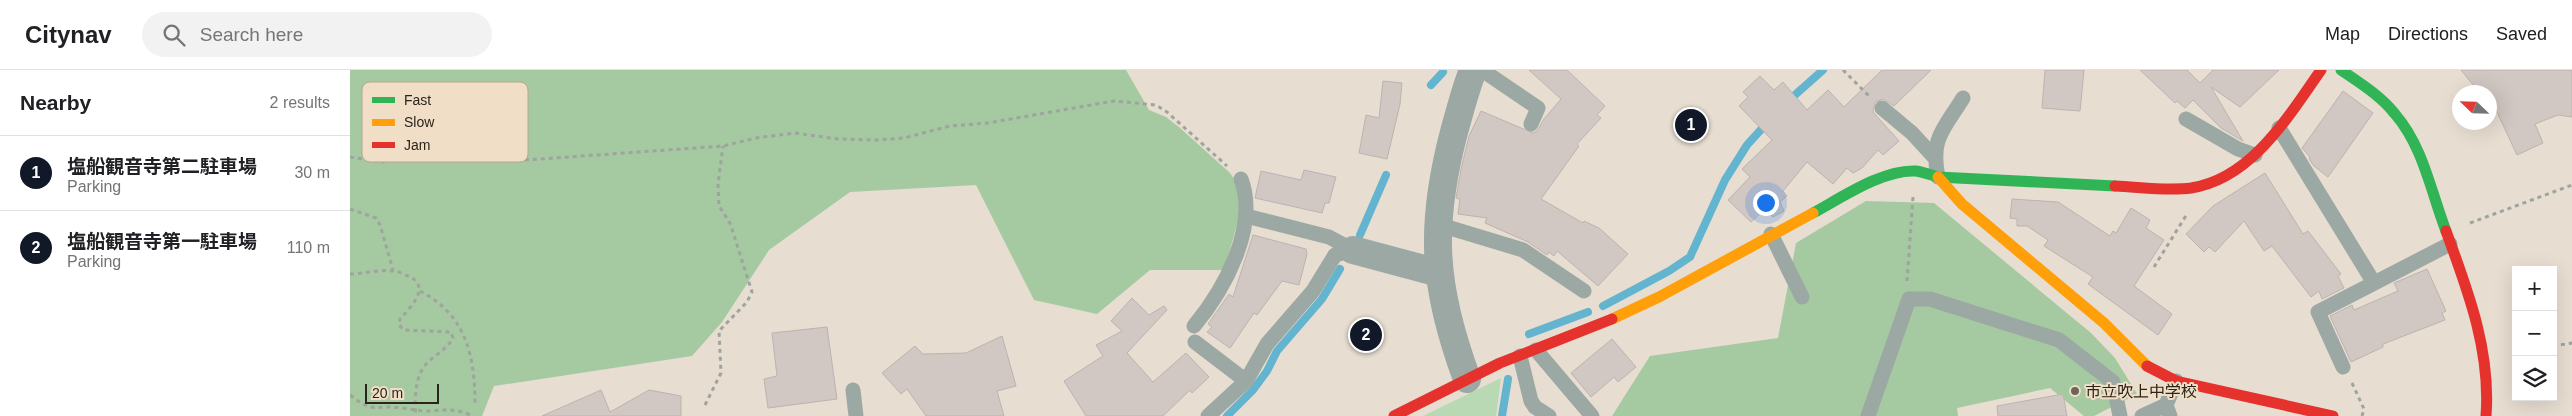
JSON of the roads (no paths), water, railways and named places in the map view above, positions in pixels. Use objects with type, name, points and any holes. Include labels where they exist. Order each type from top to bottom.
[{"type":"street","points":[[1467,379],[1448,321],[1439,273],[1437,224],[1444,170],[1473,70]]},
{"type":"street","points":[[1394,416],[1467,379],[1658,297],[1771,234],[1859,188],[1888,176],[1916,171],[1938,177],[2181,189],[2202,186],[2244,166],[2279,128],[2321,70]]},
{"type":"street","points":[[2341,70],[2395,114],[2418,154],[2478,331],[2484,358],[2486,416]]},
{"type":"street","points":[[1938,177],[1962,204],[2104,323],[2130,351],[2150,368],[2176,381],[2333,416]]},
{"type":"street","points":[[1353,250],[1439,273]]},
{"type":"lane","points":[[1482,70],[1538,108],[1531,124]]},
{"type":"lane","points":[[1938,177],[1934,157],[1938,139],[1963,98]]},
{"type":"lane","points":[[1882,108],[1912,133],[1934,157]]},
{"type":"lane","points":[[2186,119],[2238,149],[2255,155]]},
{"type":"lane","points":[[2279,128],[2374,283]]},
{"type":"lane","points":[[1194,326],[1213,303],[1232,270],[1246,216],[1241,179]]},
{"type":"lane","points":[[1246,216],[1329,237],[1353,250]]},
{"type":"lane","points":[[1437,224],[1523,250],[1584,290]]},
{"type":"lane","points":[[1771,234],[1802,297]]},
{"type":"lane","points":[[2343,367],[2318,312],[2374,283],[2448,238]]},
{"type":"lane","points":[[1208,416],[1246,380],[1267,344],[1313,291],[1335,255],[1353,250]]},
{"type":"lane","points":[[1868,416],[1909,299],[1930,299],[2059,340],[2113,382],[2120,416]]},
{"type":"lane","points":[[1196,342],[1246,380]]},
{"type":"lane","points":[[1536,350],[1592,416]]},
{"type":"lane","points":[[1520,356],[1531,401],[1550,416]]},
{"type":"lane","points":[[2142,416],[2168,410],[2176,381]]},
{"type":"lane","points":[[851,415],[853,390]]},
{"type":"waterway","points":[[1787,102],[1823,70]]},
{"type":"waterway","points":[[1431,85],[1443,72]]},
{"type":"waterway","points":[[1603,306],[1669,271],[1690,257],[1725,180],[1747,145],[1767,123]]},
{"type":"waterway","points":[[1360,235],[1386,175]]},
{"type":"waterway","points":[[1227,416],[1253,390],[1267,371],[1277,351],[1322,299],[1340,269]]},
{"type":"waterway","points":[[1529,334],[1588,312]]},
{"type":"waterway","points":[[1502,416],[1508,379]]},
{"type":"place","name":"塩船観音寺第二駐車場","points":[[1691,125]]},
{"type":"place","name":"塩船観音寺第一駐車場","points":[[1366,335]]},
{"type":"place","name":"市立吹上中学校","points":[[2075,391]]}]
